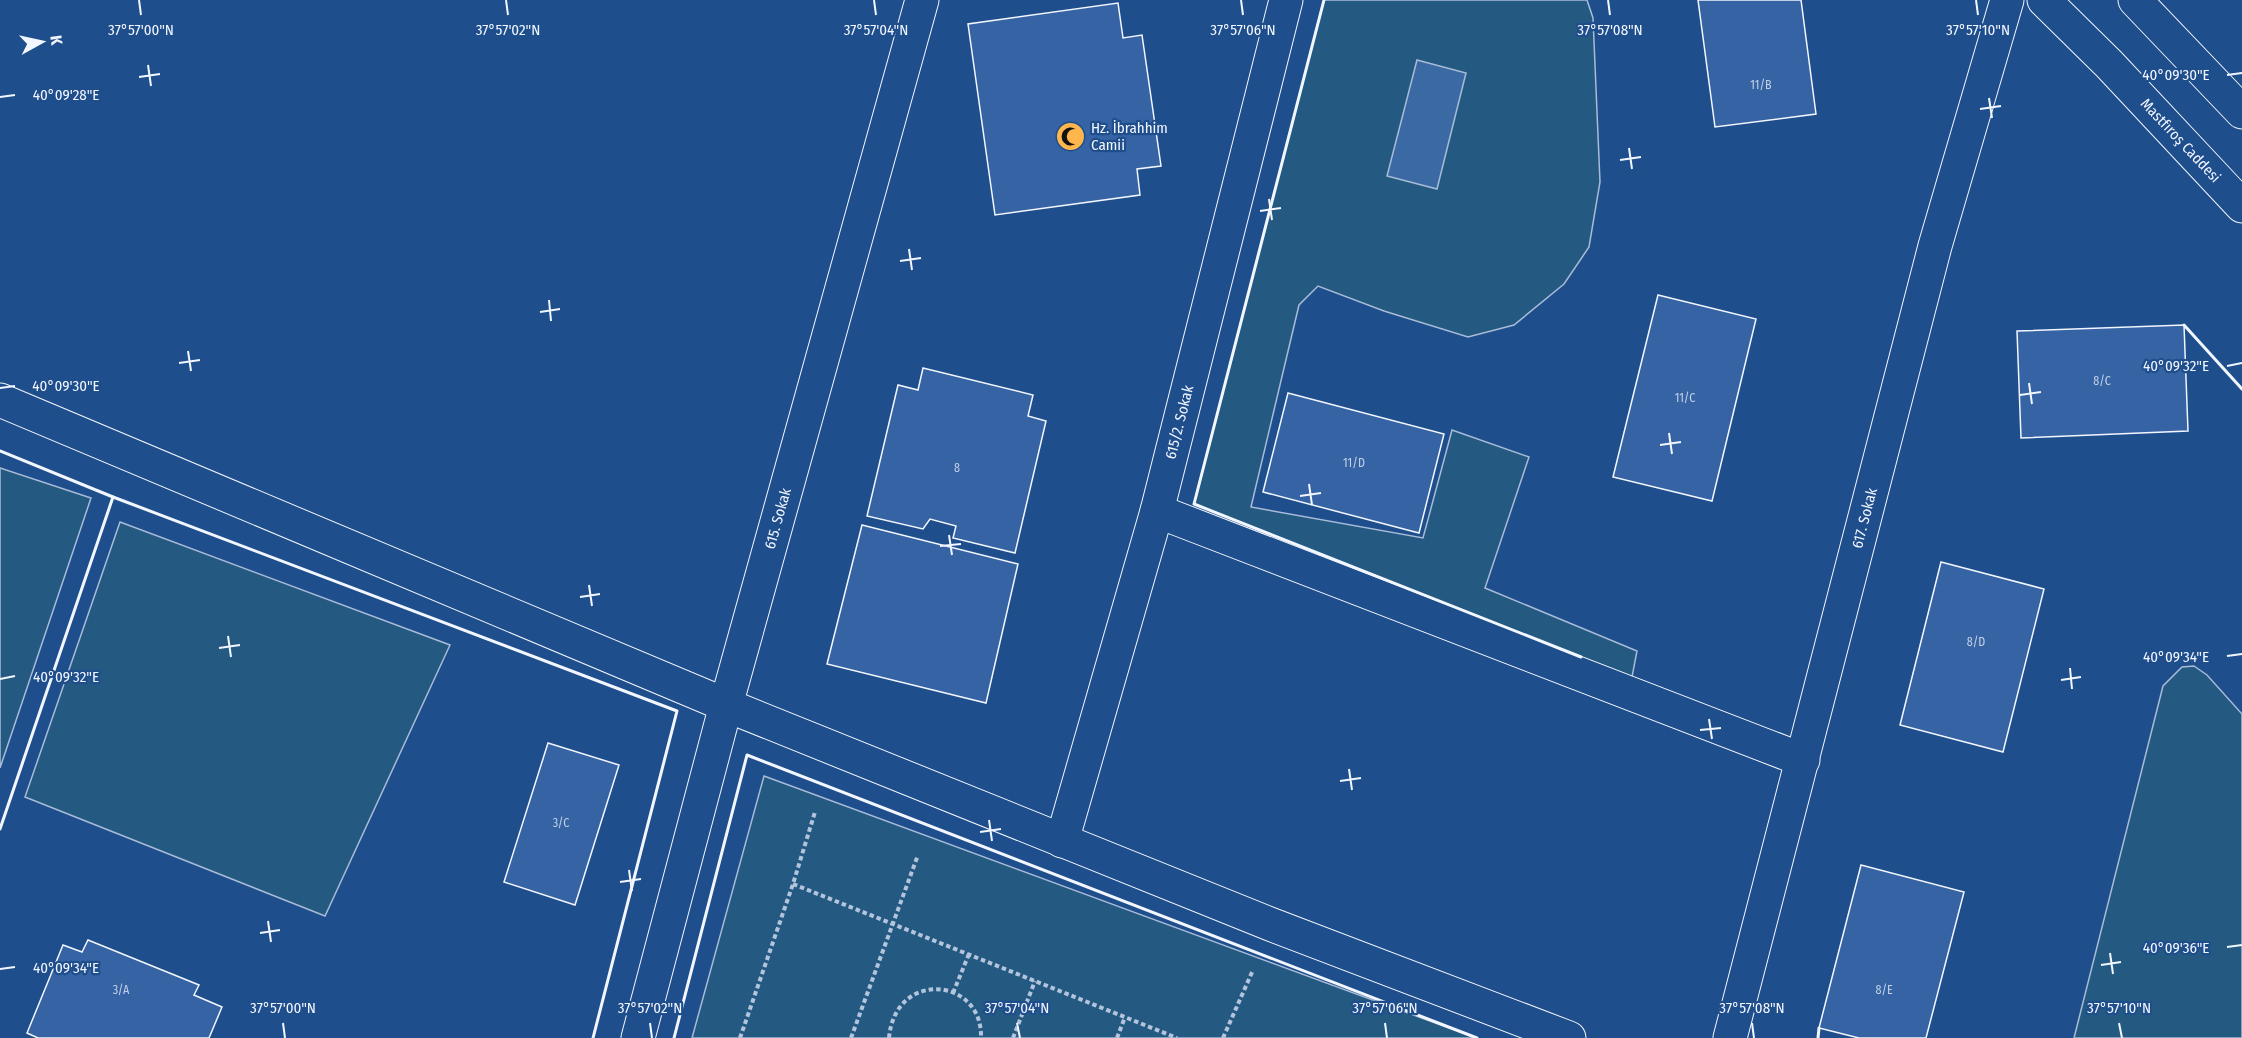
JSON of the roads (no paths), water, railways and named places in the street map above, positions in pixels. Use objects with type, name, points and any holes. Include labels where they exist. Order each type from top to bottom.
[{"type":"street","name":"615. Sokak","points":[[638,1038],[726,705],[922,0]]},
{"type":"street","name":"615/2. Sokak","points":[[1062,841],[1157,511],[1286,0]]},
{"type":"street","name":"617. Sokak","points":[[1730,1038],[1935,246],[2007,0]]},
{"type":"street","name":"Mastfıroş Caddesi","points":[[2044,0],[2109,64],[2242,206]]},
{"type":"street","points":[[2135,0],[2242,112]]},
{"type":"street","points":[[0,400],[726,705],[1270,924],[1569,1038]]},
{"type":"street","points":[[1157,511],[1803,760]]},
{"type":"place","name":"Hz. İbrahhim Camii","points":[[1070,137]]}]
